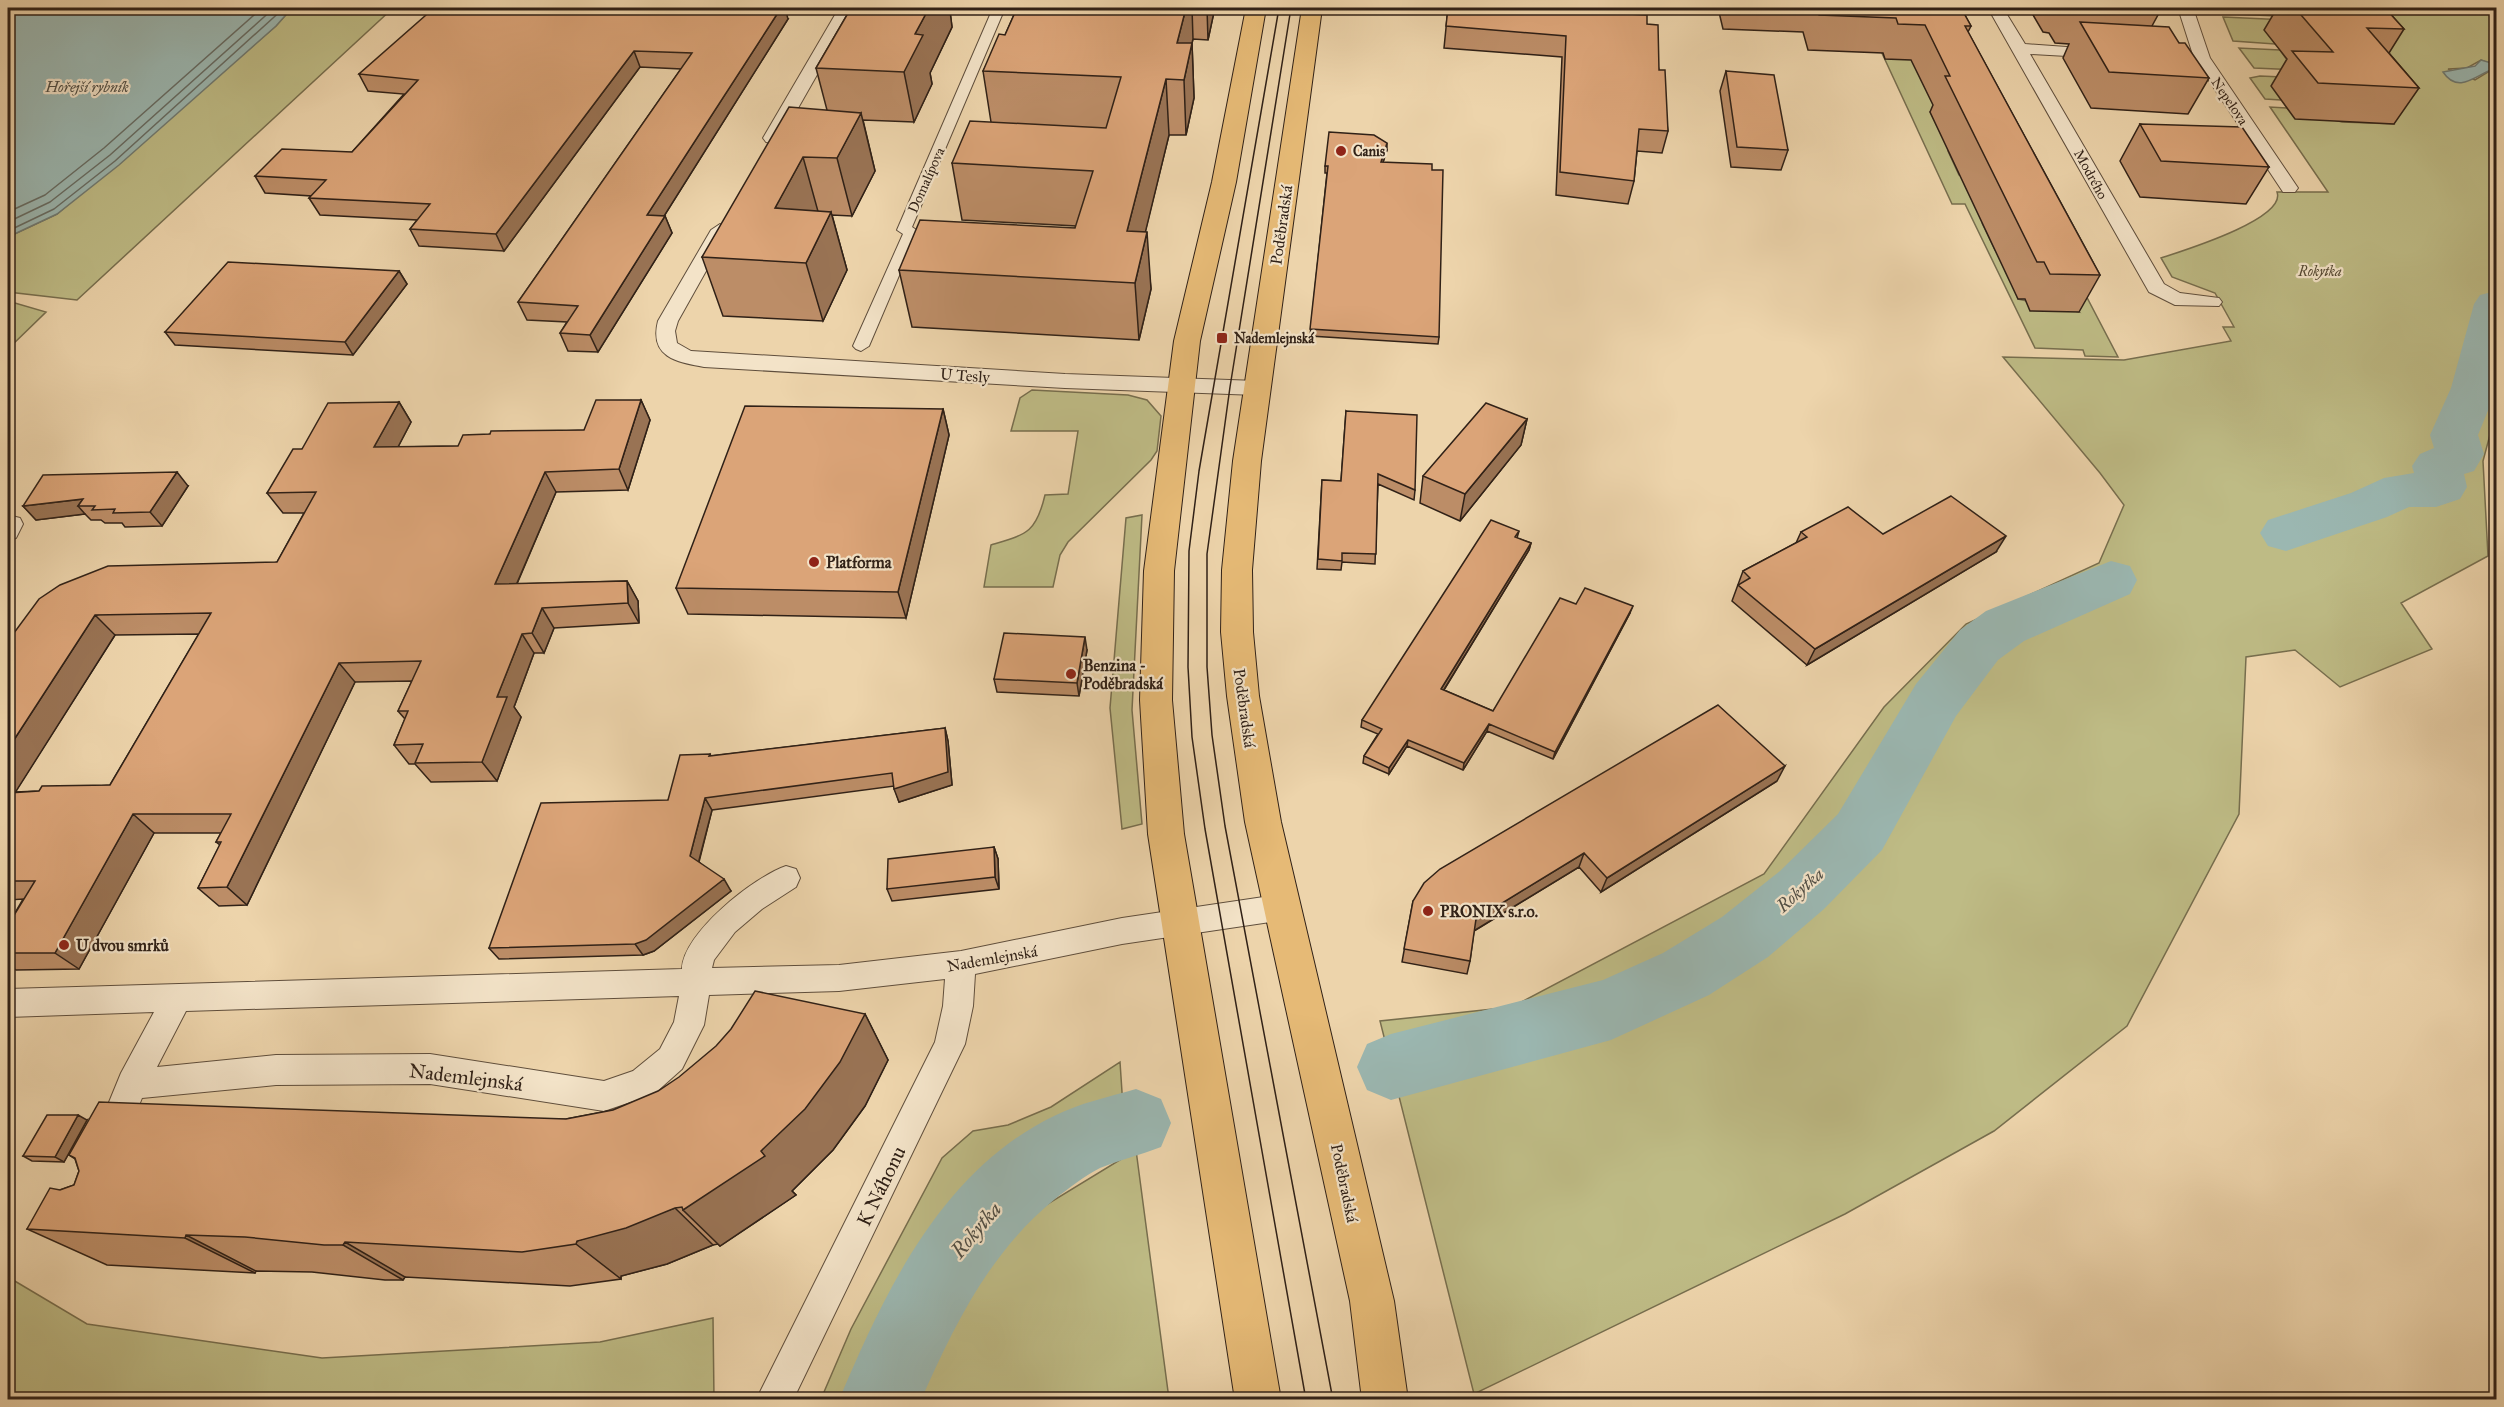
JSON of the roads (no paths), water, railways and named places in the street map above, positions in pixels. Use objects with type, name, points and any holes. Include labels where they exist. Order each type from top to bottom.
[{"type":"main road","points":[[1256,8],[1224,182],[1187,340],[1159,571],[1156,700],[1165,822],[1258,1400]]},
{"type":"main road","name":"Poděbradská","points":[[1312,8],[1257,388],[1238,559],[1237,632],[1250,751],[1263,822],[1372,1301],[1385,1400]]},
{"type":"street","points":[[760,158],[847,8]]},
{"type":"street","name":"Domalípova","points":[[861,346],[911,231],[904,231],[999,8]]},
{"type":"street","name":"Modrého","points":[[1996,8],[2156,288],[2175,299],[2212,302]]},
{"type":"street","name":"Nepelova","points":[[2185,8],[2202,58],[2289,188]]},
{"type":"street","points":[[2021,49],[2123,54]]},
{"type":"street","points":[[2181,57],[2202,58]]},
{"type":"street","name":"U Tesly","points":[[727,217],[668,321],[664,332],[666,343],[673,352],[704,360],[1257,388]]},
{"type":"street","name":"Nademlejnská","points":[[132,1084],[276,1070],[430,1069],[604,1096],[643,1083],[671,1059],[689,1025],[697,982],[697,963],[725,923],[752,900],[786,878]]},
{"type":"street","name":"Nademlejnská","points":[[8,1003],[178,996],[839,978],[961,964],[1099,935],[1284,907]]},
{"type":"street","name":"K Náhonu","points":[[774,1400],[950,1044],[958,1006],[961,964]]},
{"type":"street","points":[[104,1157],[132,1084],[178,996]]},
{"type":"water","name":"Hořejší rybník","points":[[8,8],[292,8],[276,26],[119,165],[57,214],[8,237]]},
{"type":"water","points":[[2481,60],[2495,64],[2496,68],[2462,83],[2449,79],[2443,72],[2475,66]]},
{"type":"waterway","name":"Rokytka","points":[[2286,533],[2369,505],[2402,490],[2436,490],[2442,487],[2437,466],[2442,462],[2457,459],[2460,454],[2454,435],[2474,388],[2496,304]]},
{"type":"waterway","name":"Rokytka","points":[[1391,1067],[1611,1009],[1686,974],[1745,937],[1802,890],[1860,832],[1936,700],[1979,645],[2005,626],[2111,580]]},
{"type":"waterway","name":"Rokytka","points":[[879,1400],[944,1269],[987,1213],[1021,1180],[1059,1152],[1086,1138],[1136,1123]]},
{"type":"tram line","points":[[1279,8],[1199,471],[1189,551],[1188,667],[1192,737],[1205,829],[1306,1400]]},
{"type":"tram line","points":[[1291,8],[1230,387],[1207,554],[1207,667],[1212,735],[1225,826],[1333,1400]]},
{"type":"place","name":"Canis","points":[[1341,151]]},
{"type":"place","name":"Nademlejnská","points":[[1222,338]]},
{"type":"place","name":"Platforma","points":[[814,562]]},
{"type":"place","name":"Benzina - Poděbradská","points":[[1071,674]]},
{"type":"place","name":"PRONIX s.r.o.","points":[[1428,911]]},
{"type":"place","name":"U dvou smrků","points":[[64,945]]}]
